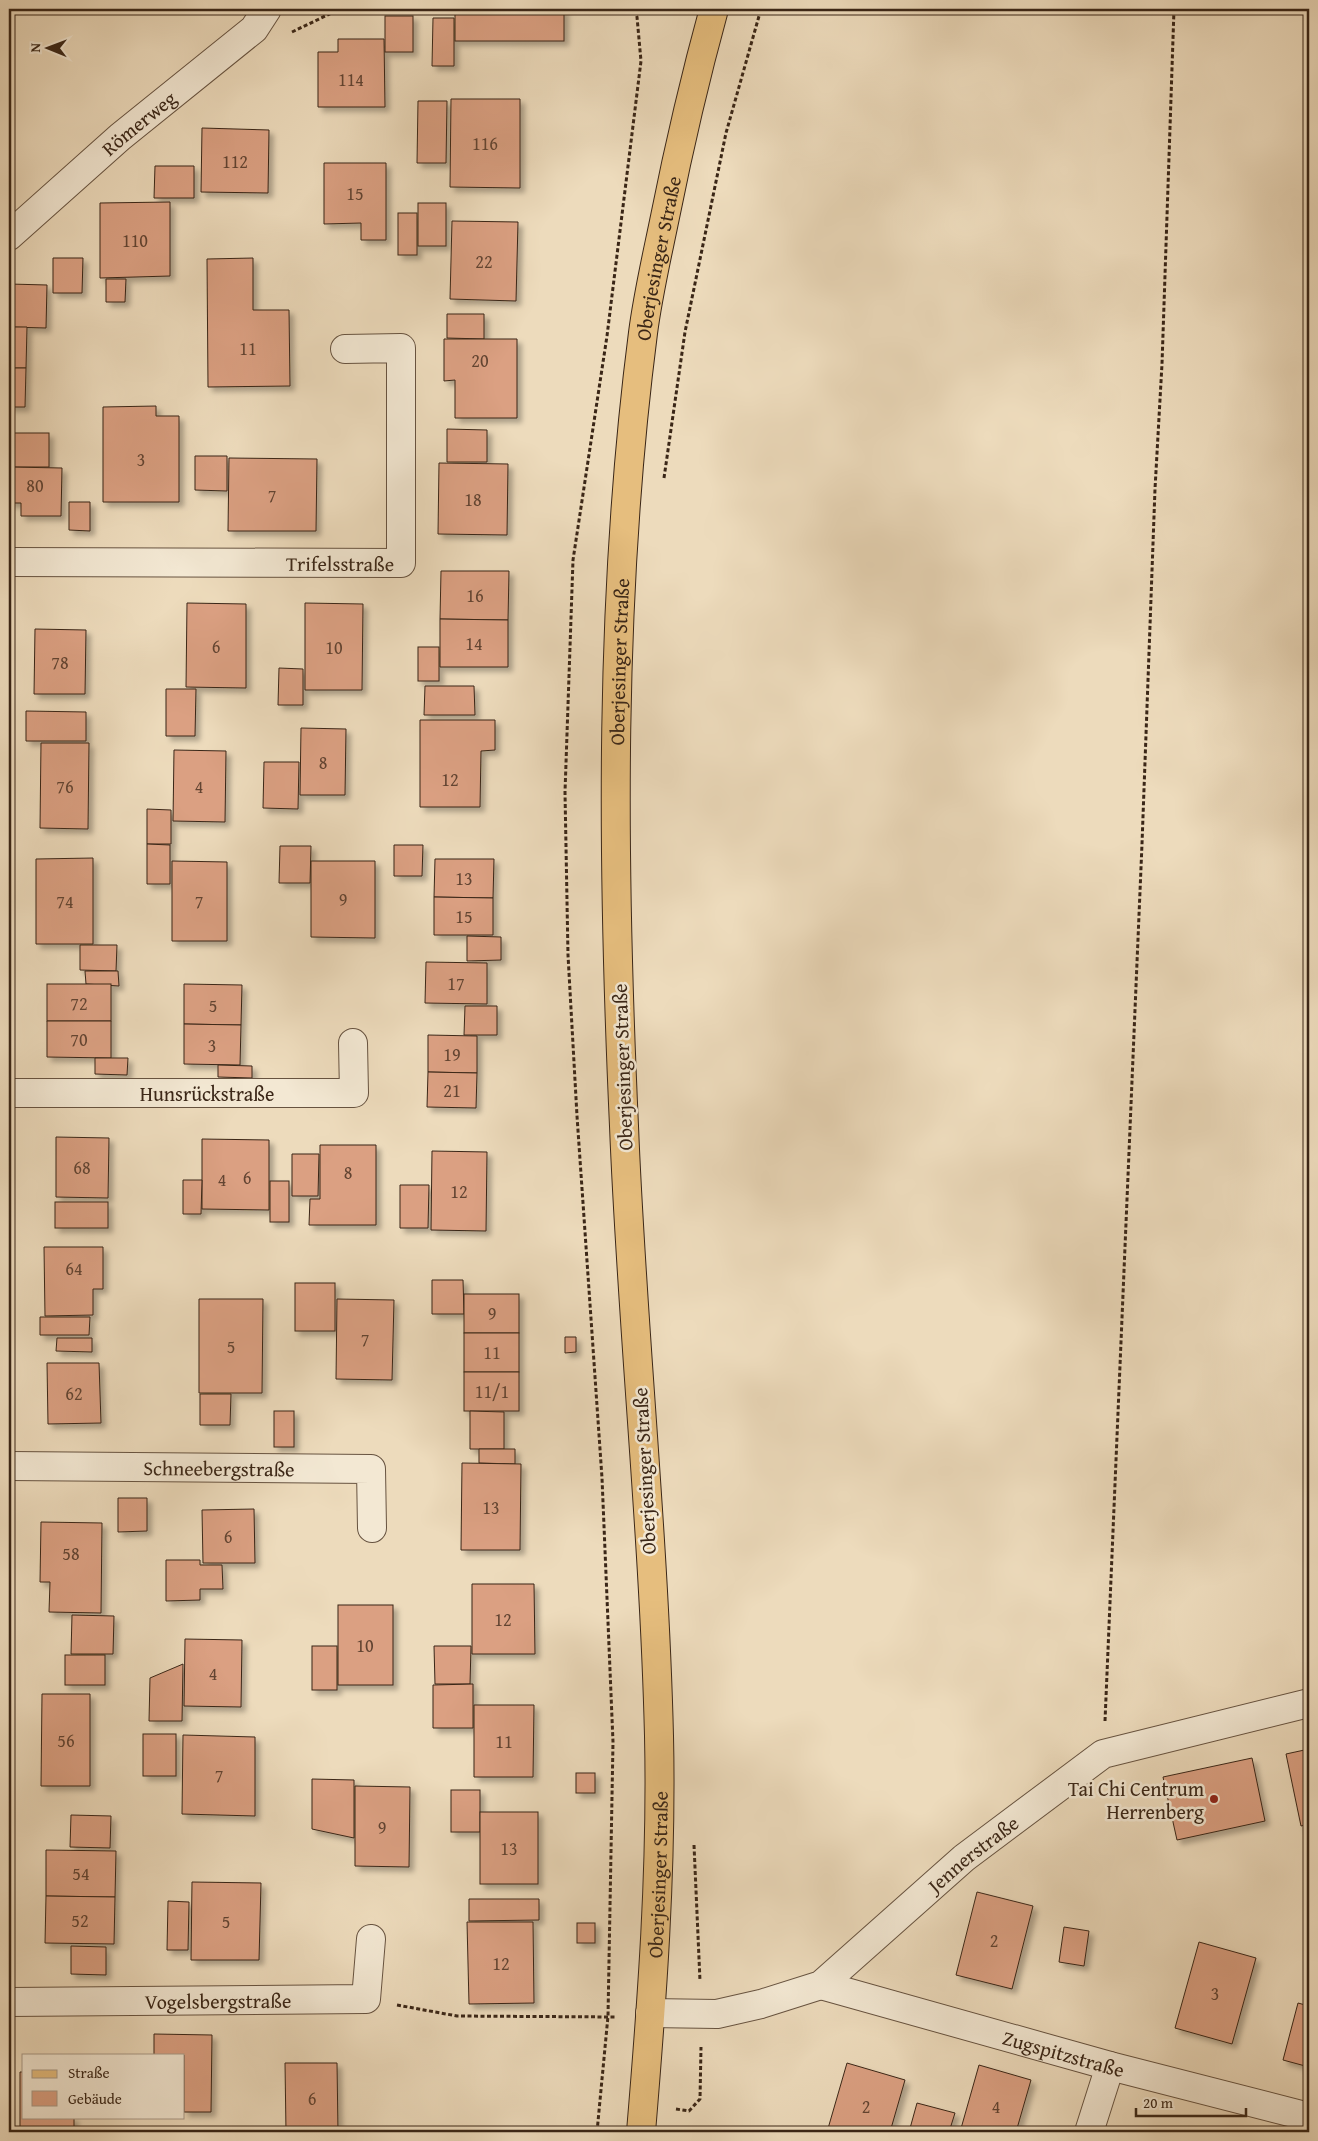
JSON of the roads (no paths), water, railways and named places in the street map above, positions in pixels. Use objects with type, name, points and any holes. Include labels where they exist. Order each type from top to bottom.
[{"type":"main road","name":"Oberjesinger Straße","points":[[641,2132],[650,2013],[659,1816],[659,1737],[624,1129],[616,873],[618,641],[624,525],[643,328],[678,153],[714,9]]},
{"type":"street","name":"Römerweg","points":[[9,236],[120,137],[254,29],[267,9]]},
{"type":"street","name":"Trifelsstraße","points":[[9,562],[400,563],[401,348],[345,349]]},
{"type":"street","name":"Hunsrückstraße","points":[[9,1093],[354,1093],[353,1043]]},
{"type":"street","name":"Schneebergstraße","points":[[9,1466],[371,1470],[372,1528]]},
{"type":"street","name":"Jennerstraße","points":[[650,2013],[717,2014],[761,2004],[821,1985],[964,1858],[1103,1754],[1309,1703]]},
{"type":"street","name":"Vogelsbergstraße","points":[[9,2002],[366,1998],[371,1939]]},
{"type":"street","name":"Zugspitzstraße","points":[[821,1985],[1110,2066],[1309,2117]]},
{"type":"street","points":[[1090,2132],[1110,2066]]},
{"type":"place","name":"Tai Chi Centrum Herrenberg","points":[[1214,1799]]}]
